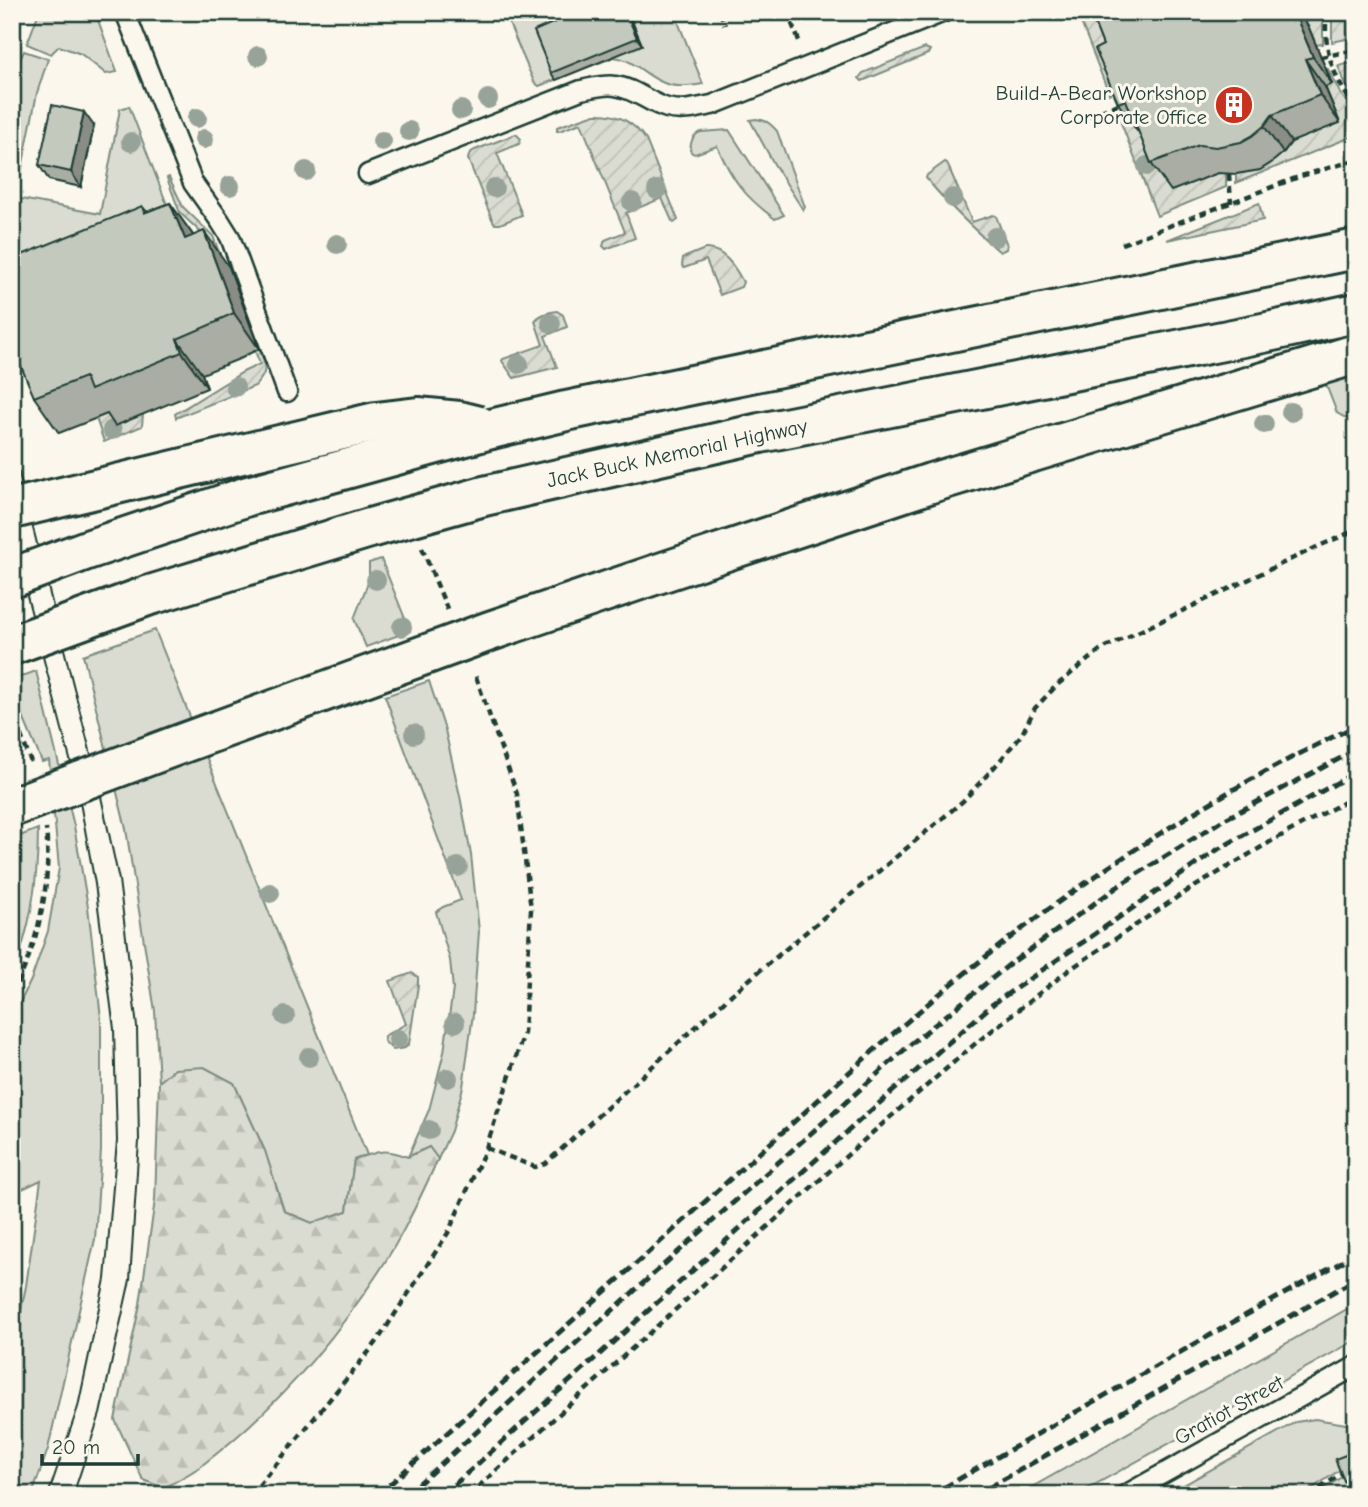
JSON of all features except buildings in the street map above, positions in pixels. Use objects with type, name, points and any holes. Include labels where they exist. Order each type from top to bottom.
[{"type":"highway","points":[[12,578],[86,550],[248,496],[491,429],[566,411],[1356,249]]},
{"type":"highway","name":"Jack Buck Memorial Highway","points":[[12,645],[147,596],[484,496],[760,433],[1356,313]]},
{"type":"highway","points":[[28,813],[175,746],[490,631],[931,483],[1356,354]]},
{"type":"highway","points":[[12,509],[376,422],[418,417],[459,421],[491,429]]},
{"type":"lane","points":[[125,12],[193,183],[230,237],[287,392]]},
{"type":"lane","points":[[368,174],[570,94],[599,86],[616,86],[630,90],[669,109],[692,109],[712,105],[944,12]]},
{"type":"lane","name":"Gratiot Street","points":[[1125,1495],[1356,1366]]},
{"type":"path","points":[[720,12],[725,25]]},
{"type":"path","points":[[786,12],[800,44]]},
{"type":"path","points":[[1327,12],[1325,32],[1329,55],[1336,78],[1356,108]]},
{"type":"path","points":[[1321,57],[1356,50]]},
{"type":"path","points":[[1089,116],[1125,101]]},
{"type":"path","points":[[1122,244],[1301,176],[1356,160]]},
{"type":"path","points":[[1230,174],[1231,202]]},
{"type":"path","points":[[486,1148],[535,1167],[545,1164],[732,994],[963,801],[1022,734],[1035,708],[1057,685],[1100,650],[1356,530]]},
{"type":"path","points":[[418,540],[451,616]]},
{"type":"path","points":[[251,1495],[376,1343],[447,1233],[486,1148],[524,1033],[531,909],[517,794],[472,667]]},
{"type":"path","points":[[12,712],[32,763]]},
{"type":"path","points":[[469,1495],[976,1043],[1069,970],[1179,897],[1275,839],[1356,796]]},
{"type":"path","points":[[12,994],[34,943],[46,880],[48,849],[28,813]]},
{"type":"path","points":[[1310,1495],[1346,1471]]},
{"type":"green space","points":[[39,12],[95,12],[117,72],[106,74],[81,54],[59,46],[51,54],[27,44]]},
{"type":"green space","points":[[504,12],[674,12],[703,84],[669,85],[628,61],[614,57],[539,86],[534,82]]},
{"type":"green space","points":[[1077,12],[1098,12],[1120,89],[1109,94]]},
{"type":"green space","points":[[1294,12],[1323,12],[1323,44],[1316,45]]},
{"type":"green space","points":[[1332,12],[1356,12],[1356,37],[1332,42]]},
{"type":"green space","points":[[925,48],[930,50],[928,54],[862,81],[859,78],[863,73]]},
{"type":"green space","points":[[24,51],[48,59],[37,93],[16,198],[100,214],[120,109],[129,106],[171,215],[12,314],[12,83]]},
{"type":"green space","points":[[1356,62],[1356,101],[1338,66]]},
{"type":"green space","points":[[1326,69],[1356,115],[1356,135],[1236,183],[1236,174],[1260,170],[1283,153],[1291,142],[1339,123],[1325,87],[1332,84]]},
{"type":"green space","points":[[595,114],[624,120],[636,128],[646,140],[678,220],[674,223],[672,221],[662,198],[626,213],[635,238],[606,249],[603,246],[605,240],[625,232],[581,123],[557,131],[557,127]]},
{"type":"green space","points":[[1131,115],[1145,127],[1171,190],[1218,173],[1226,173],[1226,187],[1157,216],[1120,120]]},
{"type":"green space","points":[[750,120],[768,122],[777,131],[805,207],[803,210]]},
{"type":"green space","points":[[729,130],[784,215],[775,219],[747,195],[728,169],[717,146],[695,154],[690,150],[692,139],[698,133]]},
{"type":"green space","points":[[516,134],[521,139],[519,144],[497,153],[522,215],[495,224],[468,159],[470,153],[475,150]]},
{"type":"green space","points":[[945,162],[972,222],[996,216],[1007,245],[1006,249],[1000,252],[952,207],[926,178]]},
{"type":"green space","points":[[169,177],[183,207],[213,236],[225,268],[208,239],[180,213],[167,178]]},
{"type":"green space","points":[[1259,203],[1263,220],[1167,240]]},
{"type":"green space","points":[[705,249],[717,252],[728,260],[743,282],[741,287],[720,295],[706,260],[684,268],[682,266],[683,258]]},
{"type":"green space","points":[[557,311],[563,315],[567,327],[545,336],[557,367],[514,378],[503,359],[543,345],[535,321],[542,315]]},
{"type":"green space","points":[[260,349],[265,369],[255,386],[176,418],[175,414],[260,364],[255,351]]},
{"type":"green space","points":[[1356,368],[1356,418],[1349,420],[1337,413],[1323,377]]},
{"type":"green space","points":[[110,412],[143,414],[142,426],[104,442],[96,418]]},
{"type":"green space","points":[[381,559],[410,631],[366,647],[354,619],[369,580],[369,563]]},
{"type":"green space","points":[[155,630],[367,1155],[354,1160],[347,1211],[312,1223],[284,1211],[265,1151],[234,1083],[175,1069],[159,1082],[155,1011],[126,829],[83,655]]},
{"type":"green space","points":[[36,671],[74,826],[88,907],[101,1018],[101,1151],[95,1239],[48,1449],[32,1495],[12,1495],[12,1354],[26,1286],[41,1180],[12,1194],[12,1016],[31,980],[48,931],[59,868],[49,760],[42,762],[12,691],[12,680]]},
{"type":"green space","points":[[429,681],[445,730],[460,796],[471,855],[479,931],[473,1014],[463,1087],[451,1131],[438,1159],[429,1147],[408,1157],[429,1110],[444,1052],[453,989],[450,960],[436,912],[461,900],[385,696]]},
{"type":"green space","points":[[38,829],[37,866],[29,921],[12,973],[12,839]]},
{"type":"green space","points":[[412,973],[418,977],[418,985],[409,1044],[405,1048],[393,1050],[384,1041],[384,1036],[406,1024],[390,981]]},
{"type":"green space","points":[[204,1067],[234,1083],[265,1151],[284,1211],[312,1223],[347,1211],[354,1160],[381,1152],[408,1157],[429,1147],[438,1159],[387,1259],[319,1352],[251,1424],[197,1469],[164,1488],[143,1480],[115,1420],[140,1304],[155,1200],[159,1082],[175,1069]]},
{"type":"green space","points":[[1356,1304],[1356,1340],[1076,1495],[1018,1495]]},
{"type":"green space","points":[[1315,1419],[1346,1424],[1356,1430],[1356,1464],[1340,1470],[1302,1495],[1166,1495],[1296,1422]]},
{"type":"green space","points":[[1346,1474],[1354,1495],[1315,1495]]},
{"type":"tram line","points":[[12,32],[20,12]]},
{"type":"tram line","points":[[12,446],[97,778],[119,880],[137,1027],[139,1141],[130,1280],[100,1414],[73,1495]]},
{"type":"tram line","points":[[12,539],[77,786],[95,884],[114,1029],[117,1141],[105,1279],[78,1407],[48,1495]]},
{"type":"railway","points":[[378,1495],[860,1063],[984,958],[1072,892],[1163,832],[1258,776],[1356,726]]},
{"type":"railway","points":[[406,1495],[912,1043],[1010,964],[1120,885],[1223,820],[1356,750]]},
{"type":"railway","points":[[443,1495],[993,1004],[1217,850],[1356,772]]},
{"type":"railway","points":[[931,1495],[1356,1254]]},
{"type":"railway","points":[[976,1495],[1356,1279]]},
{"type":"place","name":"Build-A-Bear Workshop Corporate Office","points":[[1234,105]]}]
